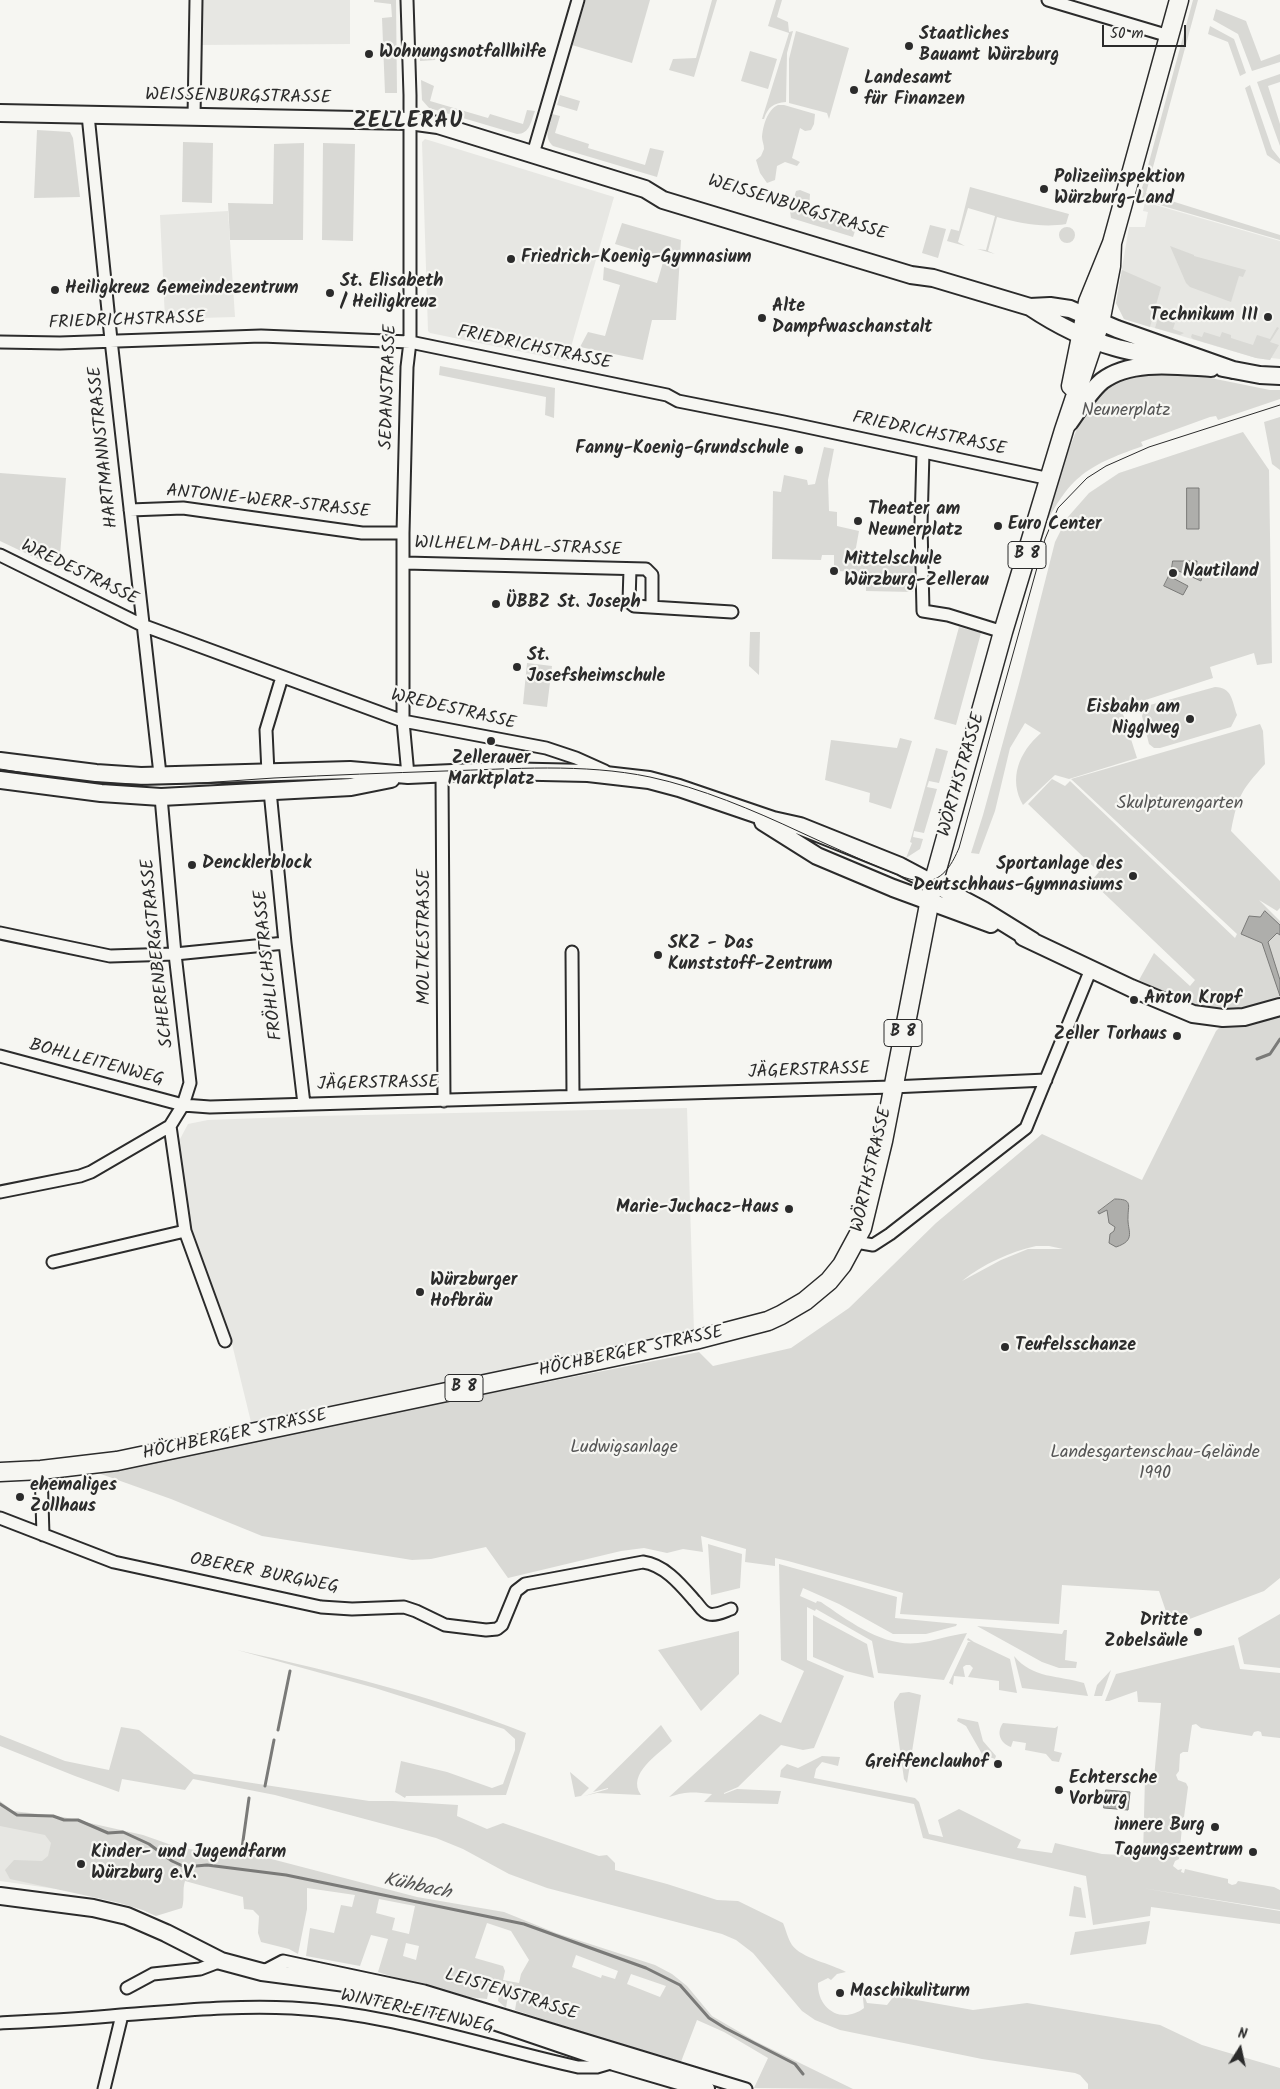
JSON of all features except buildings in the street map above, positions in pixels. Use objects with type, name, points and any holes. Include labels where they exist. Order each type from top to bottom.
[{"type":"main road","name":"WÖRTHSTRASSE","points":[[856,1242],[862,1228],[883,1141],[931,892],[1004,632],[1064,430],[1092,319],[1111,266],[1112,243],[1179,0]]},
{"type":"main road","name":"HÖCHBERGER STRASSE","points":[[0,1472],[41,1470],[136,1457],[740,1329],[780,1315],[805,1301],[829,1281],[842,1265],[856,1242]]},
{"type":"street","points":[[194,117],[196,0]]},
{"type":"street","name":"SEDANSTRASSE","points":[[407,0],[410,342],[407,366],[403,533],[403,722],[408,775]]},
{"type":"street","points":[[532,154],[578,0]]},
{"type":"street","points":[[1048,0],[1169,36]]},
{"type":"street","name":"WEISSENBURGSTRASSE","points":[[0,113],[409,121],[438,125],[645,189],[666,190],[876,254],[914,266],[933,278],[1030,306],[1064,308],[1092,319]]},
{"type":"street","name":"HARTMANNSTRASSE","points":[[88,115],[142,625],[160,774]]},
{"type":"street","name":"WEISSENBURGSTRASSE","points":[[1030,306],[1044,316],[1088,338]]},
{"type":"street","name":"B 8","points":[[1092,319],[1233,370]]},
{"type":"street","name":"FRIEDRICHSTRASSE","points":[[0,342],[60,343],[261,336],[410,342],[558,371],[667,395],[678,401],[1050,479]]},
{"type":"street","name":"B 8","points":[[1088,338],[1123,349],[1275,376]]},
{"type":"street","name":"B 8","points":[[1064,430],[1093,390],[1101,382],[1117,373],[1139,368],[1168,365],[1233,370]]},
{"type":"street","points":[[923,452],[921,526],[923,611],[948,615],[1004,632]]},
{"type":"street","name":"ANTONIE-WERR-STRASSE","points":[[130,510],[183,508],[362,533],[403,533]]},
{"type":"street","name":"WREDESTRASSE","points":[[0,555],[142,625],[403,722],[546,748],[616,775]]},
{"type":"street","name":"WILHELM-DAHL-STRASSE","points":[[404,562],[646,569],[652,575],[652,606]]},
{"type":"street","name":"WILHELM-DAHL-STRASSE","points":[[630,569],[629,602],[634,606],[732,612]]},
{"type":"street","points":[[270,791],[266,730],[282,677]]},
{"type":"street","points":[[0,761],[96,773],[141,776],[350,770],[408,775],[497,771],[616,775],[649,780],[679,788],[738,809],[807,829],[900,866],[931,892]]},
{"type":"street","points":[[160,774],[161,797]]},
{"type":"street","name":"MOLTKESTRASSE","points":[[442,774],[444,1101]]},
{"type":"street","points":[[0,780],[101,793],[161,797],[351,787],[408,775]]},
{"type":"street","name":"FRÖHLICHSTRASSE","points":[[270,791],[284,943],[304,1104]]},
{"type":"street","name":"SCHERENBERGSTRASSE","points":[[161,797],[175,954],[190,1083],[183,1105],[170,1126]]},
{"type":"street","points":[[738,809],[767,824],[817,856],[931,892],[1091,969],[1193,1014],[1223,1018],[1244,1017],[1280,1006]]},
{"type":"street","points":[[0,933],[110,956],[175,954],[284,943]]},
{"type":"street","points":[[572,952],[573,1096]]},
{"type":"street","points":[[856,1242],[873,1245],[890,1234],[1026,1128],[1091,969]]},
{"type":"street","name":"BOHLLEITENWEG","points":[[0,1056],[183,1105]]},
{"type":"street","name":"JÄGERSTRASSE","points":[[183,1105],[210,1107],[444,1101],[892,1087],[1046,1080]]},
{"type":"street","points":[[0,1192],[80,1176],[91,1172],[170,1126],[185,1231],[225,1341]]},
{"type":"street","points":[[53,1262],[185,1231]]},
{"type":"street","points":[[41,1470],[43,1534]]},
{"type":"street","name":"OBERER BURGWEG","points":[[0,1518],[114,1562],[321,1607],[352,1609],[404,1608],[416,1611],[436,1622],[470,1629],[497,1629],[502,1625],[516,1591],[525,1584],[644,1562],[658,1566],[683,1587],[707,1614],[718,1614],[731,1609]]},
{"type":"street","name":"LEISTENSTRASSE","points":[[0,1896],[93,1908],[127,1916],[166,1933],[221,1961],[262,1972],[353,1984],[470,2012],[614,2062],[706,2089]]},
{"type":"street","points":[[128,1988],[153,1974],[200,1969],[221,1961]]},
{"type":"street","name":"LEISTENSTRASSE","points":[[262,1972],[283,1961],[424,1991],[746,2089]]},
{"type":"street","name":"WINTERLEITENWEG","points":[[0,2023],[122,2016],[223,2006],[292,2008],[342,2012],[395,2022],[578,2068],[597,2067],[614,2062]]},
{"type":"street","points":[[104,2089],[122,2016]]},
{"type":"shaded area","points":[[191,0],[350,0],[350,44],[199,45]]},
{"type":"shaded area","name":"Friedrich-Koenig-Gymnasium","points":[[425,139],[614,197],[567,361],[430,333],[428,331],[422,142]]},
{"type":"shaded area","points":[[1145,202],[1280,241],[1280,359],[1256,358],[1124,319],[1116,303],[1129,227],[1145,227],[1148,212],[1143,211]]},
{"type":"shaded area","points":[[228,211],[235,317],[165,319],[160,215]]},
{"type":"shaded area","points":[[1187,488],[1199,488],[1199,529],[1187,529]]},
{"type":"shaded area","points":[[1173,561],[1197,561],[1196,574],[1202,577],[1201,581],[1172,568]]},
{"type":"shaded area","points":[[1169,576],[1188,586],[1183,595],[1164,586]]},
{"type":"shaded area","points":[[1265,911],[1280,925],[1280,935],[1277,933],[1268,942],[1280,980],[1280,996],[1262,943],[1241,934],[1249,916],[1260,917]]},
{"type":"shaded area","name":"Würzburger Hofbräu","points":[[687,1108],[694,1332],[251,1422],[231,1340],[190,1231],[179,1141],[188,1124],[208,1120],[316,1116]]},
{"type":"shaded area","points":[[1115,1199],[1125,1200],[1129,1206],[1128,1222],[1130,1235],[1127,1241],[1116,1247],[1109,1243],[1110,1234],[1114,1231],[1115,1227],[1109,1223],[1107,1210],[1099,1214],[1098,1212]]},
{"type":"shaded area","points":[[1106,1790],[1130,1792],[1128,1810],[1104,1808]]},
{"type":"shaded area","name":"Kinder- und Jugendfarm Würzburg e.V.","points":[[0,1816],[167,1868],[156,1916],[120,1903],[70,1891],[0,1881]]},
{"type":"green space","points":[[374,0],[396,0],[397,93],[385,93],[382,18],[392,17],[391,4],[374,2]]},
{"type":"green space","points":[[586,0],[650,0],[632,63],[572,45]]},
{"type":"green space","points":[[712,0],[717,0],[694,77],[669,70],[673,59],[696,58]]},
{"type":"green space","points":[[776,0],[782,0],[777,17],[788,22],[789,32],[793,31],[787,53],[786,102],[772,106],[767,111],[764,119],[762,119],[789,33],[768,26]]},
{"type":"green space","points":[[1193,0],[1198,0],[1146,193],[1280,235],[1280,240],[1139,199]]},
{"type":"green space","points":[[1216,9],[1246,21],[1261,61],[1280,54],[1280,62],[1252,71],[1238,34],[1213,20]]},
{"type":"green space","points":[[1210,26],[1234,39],[1246,73],[1240,76],[1228,42],[1208,34]]},
{"type":"green space","points":[[796,31],[849,48],[829,119],[827,113],[789,103],[789,59]]},
{"type":"green space","points":[[440,45],[435,60],[420,61],[420,46]]},
{"type":"green space","points":[[750,51],[777,59],[768,89],[741,81]]},
{"type":"green space","points":[[1280,74],[1280,82],[1268,86],[1280,124],[1280,146],[1257,82]]},
{"type":"green space","points":[[421,80],[434,86],[430,101],[488,118],[490,114],[523,124],[527,110],[535,111],[531,123],[525,132],[517,134],[429,108],[422,100]]},
{"type":"green space","points":[[1250,85],[1272,149],[1280,159],[1280,164],[1267,155],[1245,88]]},
{"type":"green space","points":[[560,95],[580,101],[577,111],[557,105]]},
{"type":"green space","points":[[778,105],[815,114],[814,124],[811,130],[805,131],[800,128],[792,158],[800,162],[797,166],[785,162],[777,166],[775,180],[767,183],[760,173],[756,160],[761,156],[764,149],[762,137],[766,119],[774,107]]},
{"type":"green space","points":[[552,114],[560,116],[555,133],[589,144],[588,148],[645,165],[650,148],[664,151],[657,177],[553,146],[547,135]]},
{"type":"green space","points":[[37,130],[70,132],[73,138],[80,197],[34,198]]},
{"type":"green space","points":[[183,142],[213,143],[212,203],[182,202]]},
{"type":"green space","points":[[304,143],[303,240],[230,240],[228,203],[273,204],[274,144]]},
{"type":"green space","points":[[323,143],[355,144],[353,241],[322,240]]},
{"type":"green space","points":[[970,187],[1069,214],[1066,224],[1040,225],[997,217],[988,251],[995,254],[977,249],[986,250],[995,216],[968,208],[958,242],[965,246],[947,241],[951,229],[959,231]]},
{"type":"green space","points":[[800,190],[810,194],[809,209],[857,225],[853,237],[791,218],[790,211],[796,191]]},
{"type":"green space","points":[[622,223],[681,240],[676,320],[652,320],[643,360],[580,347],[588,332],[605,336],[620,285],[603,280],[604,267],[657,283],[664,259],[615,244]]},
{"type":"green space","points":[[930,225],[946,229],[938,258],[922,253]]},
{"type":"green space","points":[[1064,227],[1070,227],[1075,232],[1073,241],[1064,243],[1059,238],[1059,232]]},
{"type":"green space","points":[[1170,246],[1194,256],[1246,270],[1243,277],[1239,276],[1231,302],[1190,287],[1186,283]]},
{"type":"green space","points":[[1122,270],[1161,287],[1150,327],[1124,319],[1116,303]]},
{"type":"green space","points":[[1158,318],[1175,323],[1173,329],[1184,333],[1180,335],[1155,328]]},
{"type":"green space","points":[[1277,327],[1279,328],[1270,342],[1279,345],[1270,360],[1256,358],[1191,337],[1192,334],[1202,337],[1204,332],[1220,337],[1222,332],[1231,335],[1231,338],[1253,345],[1257,335],[1270,339]]},
{"type":"green space","points":[[440,366],[555,388],[554,418],[545,415],[546,397],[439,375]]},
{"type":"green space","name":"Neunerplatz","points":[[1138,373],[1186,373],[1270,390],[1280,390],[1280,399],[1218,420],[1216,416],[1210,417],[1141,442],[1143,446],[1091,468],[1059,500],[1040,536],[1081,418],[1104,386]]},
{"type":"green space","points":[[1280,417],[1280,470],[1272,464],[1264,422]]},
{"type":"green space","name":"Nautiland","points":[[1243,432],[1269,470],[1272,663],[1257,665],[1254,653],[1210,667],[1213,678],[1121,708],[1137,758],[1069,779],[1055,775],[1023,805],[1016,785],[1018,766],[1033,740],[1041,733],[1025,723],[1010,748],[995,811],[979,854],[971,853],[1020,680],[1055,542],[1067,518],[1089,493],[1119,473]]},
{"type":"green space","points":[[824,447],[834,449],[828,480],[829,511],[837,512],[837,526],[859,531],[855,553],[914,554],[913,592],[866,591],[866,572],[834,571],[834,555],[822,555],[821,560],[772,559],[773,491],[781,492],[784,475],[807,480],[808,485],[815,484]]},
{"type":"green space","points":[[0,473],[66,478],[59,569],[0,541]]},
{"type":"green space","points":[[959,627],[981,633],[956,725],[934,719]]},
{"type":"green space","points":[[750,632],[760,632],[759,675],[749,666]]},
{"type":"green space","points":[[527,663],[552,666],[547,707],[523,704]]},
{"type":"green space","name":"Eisbahn am Nigglweg","points":[[1215,687],[1225,689],[1232,700],[1237,715],[1231,727],[1160,748],[1154,748],[1149,744],[1142,716],[1144,710],[1150,705]]},
{"type":"green space","points":[[1260,724],[1263,731],[1265,764],[1242,794],[1231,831],[1280,881],[1280,908],[1277,911],[1259,900],[1280,921],[1280,1578],[1264,1591],[1171,1626],[1159,1591],[1062,1585],[1059,1624],[900,1614],[903,1593],[775,1558],[775,1566],[745,1562],[746,1549],[701,1536],[703,1552],[683,1549],[667,1553],[644,1548],[621,1551],[508,1578],[486,1547],[431,1559],[412,1560],[262,1536],[171,1499],[98,1473],[244,1442],[699,1352],[713,1366],[791,1348],[849,1308],[936,1223],[1042,1134],[1142,1180],[1216,1031],[1224,1023],[1139,980],[1154,953],[1190,986],[1195,980],[1091,881],[1099,872],[1028,804],[1052,779],[1065,786],[1070,781],[1235,938],[1237,934],[1071,779]],"holes":[[[1036,1246],[1063,1249],[1028,1249],[1001,1260],[962,1281],[979,1269],[1007,1255]]]},
{"type":"green space","points":[[900,738],[912,741],[891,809],[869,802],[870,793],[825,780],[831,740],[897,748]]},
{"type":"green space","points":[[936,748],[948,751],[939,783],[929,781],[927,787],[937,789],[924,833],[914,831],[913,837],[923,839],[920,849],[906,858],[912,843],[910,842]]},
{"type":"green space","points":[[708,1544],[742,1554],[740,1588],[711,1595]]},
{"type":"green space","points":[[779,1564],[897,1597],[895,1618],[957,1624],[956,1626],[926,1634],[893,1634],[839,1604],[803,1588],[800,1596],[816,1603],[817,1601],[821,1602],[866,1631],[879,1637],[905,1643],[918,1643],[967,1633],[944,1680],[878,1673],[872,1641],[816,1609],[815,1611],[807,1607],[807,1660],[844,1676],[814,1748],[803,1750],[781,1745],[738,1787],[724,1793],[737,1789],[781,1791],[778,1804],[704,1802],[712,1794],[700,1793],[686,1793],[669,1797],[760,1714],[781,1723],[804,1671],[781,1660]]},
{"type":"green space","points":[[1280,1614],[1280,1668],[1244,1664],[1238,1638]]},
{"type":"green space","points":[[813,1615],[867,1644],[874,1678],[846,1671],[813,1657]]},
{"type":"green space","points":[[977,1626],[1062,1634],[1064,1630],[1067,1630],[1065,1660],[1077,1662],[1076,1668],[1059,1668],[1042,1662]]},
{"type":"green space","points":[[739,1631],[739,1674],[701,1711],[658,1650]]},
{"type":"green space","points":[[968,1638],[1010,1659],[1017,1693],[999,1690],[999,1681],[968,1677],[973,1668],[970,1665],[963,1667],[965,1677],[954,1676],[953,1685],[949,1683],[968,1642],[971,1642],[967,1640]]},
{"type":"green space","points":[[1234,1645],[1240,1669],[1280,1673],[1280,1738],[1262,1736],[1261,1732],[1258,1731],[1254,1732],[1252,1736],[1201,1728],[1196,1724],[1192,1725],[1188,1752],[1180,1754],[1179,1771],[1176,1775],[1178,1780],[1186,1783],[1188,1787],[1184,1817],[1179,1822],[1182,1827],[1179,1859],[1175,1861],[1173,1866],[1178,1870],[1182,1869],[1181,1872],[1184,1873],[1185,1869],[1228,1879],[1228,1883],[1232,1885],[1238,1881],[1274,1887],[1280,1890],[1280,1910],[1142,1888],[1280,1911],[1280,1924],[1151,1907],[1150,1916],[1093,1925],[1086,1876],[923,1838],[914,1804],[780,1777],[781,1770],[787,1764],[798,1768],[822,1756],[840,1757],[838,1766],[822,1762],[816,1769],[814,1778],[915,1798],[919,1802],[929,1834],[943,1837],[938,1820],[959,1809],[1021,1840],[1017,1848],[1052,1853],[1055,1843],[1102,1854],[1143,1856],[1145,1777],[1154,1778],[1161,1703],[1138,1702],[1137,1691],[1105,1701],[1116,1674]]},
{"type":"green space","points":[[237,1650],[420,1696],[526,1733],[506,1795],[406,1796],[405,1798],[395,1792],[401,1761],[447,1772],[492,1788],[503,1784],[515,1750],[515,1739],[504,1729],[375,1688]]},
{"type":"green space","points":[[1014,1656],[1029,1669],[1038,1673],[1084,1683],[1088,1696],[1022,1688]]},
{"type":"green space","points":[[1111,1670],[1102,1696],[1094,1696],[1097,1685]]},
{"type":"green space","points":[[909,1692],[921,1695],[907,1783],[904,1779],[894,1702],[900,1693]]},
{"type":"green space","points":[[958,1718],[978,1722],[983,1741],[996,1756],[995,1759],[982,1754],[966,1726],[957,1721]]},
{"type":"green space","points":[[1003,1723],[1055,1728],[1058,1726],[1054,1751],[1062,1753],[1059,1762],[1052,1761],[1046,1754],[1025,1750],[1026,1743],[1013,1741],[1011,1747],[1004,1743],[1000,1737]]},
{"type":"green space","points":[[661,1725],[672,1741],[641,1772],[637,1787],[641,1795],[597,1793],[584,1796],[608,1789],[593,1792]]},
{"type":"green space","points":[[121,1727],[139,1730],[194,1774],[369,1801],[458,1805],[457,1816],[487,1829],[503,1823],[599,1856],[607,1855],[615,1863],[615,1870],[717,1900],[738,1901],[783,1923],[792,1945],[802,1954],[846,1972],[837,1974],[831,1980],[828,1978],[818,1983],[822,2000],[832,2012],[847,2015],[856,2013],[864,2008],[862,1989],[867,2003],[887,2005],[894,1996],[973,2010],[1027,2003],[1160,2025],[1202,2045],[1280,2068],[1280,2089],[1088,2089],[1088,2084],[1080,2075],[1075,2073],[982,2059],[840,2030],[815,2020],[802,2011],[753,1953],[736,1940],[722,1934],[547,1888],[509,1874],[463,1849],[436,1838],[275,1795],[193,1779],[185,1790],[122,1779],[119,1792],[0,1746],[0,1735],[65,1761],[109,1770]]},
{"type":"green space","points":[[570,1772],[589,1788],[581,1796],[575,1797]]},
{"type":"green space","points":[[0,1801],[13,1811],[63,1817],[143,1835],[177,1847],[213,1853],[260,1856],[417,1897],[504,1912],[556,1933],[655,1965],[672,1974],[687,1986],[712,2016],[755,2041],[853,2089],[754,2088],[768,2058],[724,2032],[697,2020],[679,2067],[635,2050],[515,2010],[517,1998],[508,1996],[506,2008],[498,2001],[500,1991],[489,1989],[487,1999],[459,1995],[378,1972],[388,1939],[371,1935],[360,1966],[306,1956],[310,1928],[334,1933],[341,1905],[352,1907],[355,1895],[307,1888],[307,1909],[298,1954],[289,1949],[261,1942],[258,1933],[259,1916],[253,1910],[244,1909],[243,1897],[185,1881],[182,1908],[156,1916],[120,1903],[10,1879],[5,1870],[14,1860],[42,1861],[48,1856],[51,1843],[45,1835],[0,1826]],"holes":[[[379,1899],[415,1906],[409,1934],[392,1930],[395,1918],[376,1913]],[[487,1923],[511,1931],[529,1960],[521,1974],[519,1983],[503,1980],[505,1971],[503,1966],[475,1958]],[[406,1943],[419,1946],[416,1960],[403,1956]],[[576,1955],[618,1971],[615,1979],[602,1975],[601,1978],[572,1967]],[[631,1974],[666,1986],[660,1997],[627,1984]]]},
{"type":"green space","points":[[1074,1886],[1081,1888],[1086,1918],[1069,1916]]},
{"type":"green space","points":[[1150,1921],[1146,1944],[1070,1955],[1075,1932]]},
{"type":"waterway","points":[[1257,1059],[1270,1054],[1280,1039]]},
{"type":"waterway","points":[[278,1730],[290,1671]]},
{"type":"waterway","points":[[265,1786],[274,1740]]},
{"type":"waterway","points":[[242,1848],[249,1798]]},
{"type":"waterway","name":"Kühbach","points":[[0,1804],[17,1815],[53,1816],[64,1820],[78,1820],[108,1833],[123,1832],[149,1844],[172,1861],[185,1867],[207,1865],[286,1875],[524,1924],[646,1968],[680,1985],[709,2018],[795,2064],[803,2074]]},
{"type":"tram line","points":[[0,769],[81,781],[147,784],[522,768],[573,768],[625,773],[650,777],[707,793],[898,875],[915,880],[932,880],[943,874],[954,859],[959,848],[1045,539],[1058,508],[1087,478],[1106,466],[1149,447],[1280,405]]},
{"type":"place","name":"Staatliches Bauamt Würzburg","points":[[909,46]]},
{"type":"place","name":"Wohnungsnotfallhilfe","points":[[369,54]]},
{"type":"place","name":"Landesamt für Finanzen","points":[[854,90]]},
{"type":"place","name":"Polizeiinspektion Würzburg-Land","points":[[1044,189]]},
{"type":"place","name":"Friedrich-Koenig-Gymnasium","points":[[511,259]]},
{"type":"place","name":"Heiligkreuz Gemeindezentrum","points":[[55,290]]},
{"type":"place","name":"St. Elisabeth / Heiligkreuz","points":[[330,293]]},
{"type":"place","name":"Technikum III","points":[[1268,317]]},
{"type":"place","name":"Alte Dampfwaschanstalt","points":[[762,318]]},
{"type":"place","name":"Fanny-Koenig-Grundschule","points":[[799,450]]},
{"type":"place","name":"Theater am Neunerplatz","points":[[858,521]]},
{"type":"place","name":"Euro Center","points":[[998,526]]},
{"type":"place","name":"Mittelschule Würzburg-Zellerau","points":[[834,571]]},
{"type":"place","name":"Nautiland","points":[[1173,573]]},
{"type":"place","name":"ÜBBZ St. Joseph","points":[[496,604]]},
{"type":"place","name":"St. Josefsheimschule","points":[[517,667]]},
{"type":"place","name":"Eisbahn am Nigglweg","points":[[1190,719]]},
{"type":"place","name":"Zellerauer Marktplatz","points":[[491,741]]},
{"type":"place","name":"Dencklerblock","points":[[192,865]]},
{"type":"place","name":"Sportanlage des Deutschhaus-Gymnasiums","points":[[1133,876]]},
{"type":"place","name":"SKZ - Das Kunststoff-Zentrum","points":[[658,955]]},
{"type":"place","name":"Anton Kropf","points":[[1134,1000]]},
{"type":"place","name":"Zeller Torhaus","points":[[1177,1036]]},
{"type":"place","name":"Marie-Juchacz-Haus","points":[[789,1209]]},
{"type":"place","name":"Würzburger Hofbräu","points":[[420,1292]]},
{"type":"place","name":"Teufelsschanze","points":[[1005,1347]]},
{"type":"place","name":"ehemaliges Zollhaus","points":[[20,1497]]},
{"type":"place","name":"Dritte Zobelsäule","points":[[1198,1632]]},
{"type":"place","name":"Greiffenclauhof","points":[[998,1764]]},
{"type":"place","name":"Echtersche Vorburg","points":[[1059,1790]]},
{"type":"place","name":"innere Burg","points":[[1215,1827]]},
{"type":"place","name":"Tagungszentrum","points":[[1253,1852]]},
{"type":"place","name":"Kinder- und Jugendfarm Würzburg e.V.","points":[[81,1864]]},
{"type":"place","name":"Maschikuliturm","points":[[840,1993]]},
{"type":"district","name":"ZELLERAU","points":[[408,123]]},
{"type":"park label","name":"Skulpturengarten","points":[[1180,805]]},
{"type":"park label","name":"Ludwigsanlage","points":[[624,1449]]},
{"type":"park label","name":"Landesgartenschau-Gelände 1990","points":[[1155,1464]]}]
